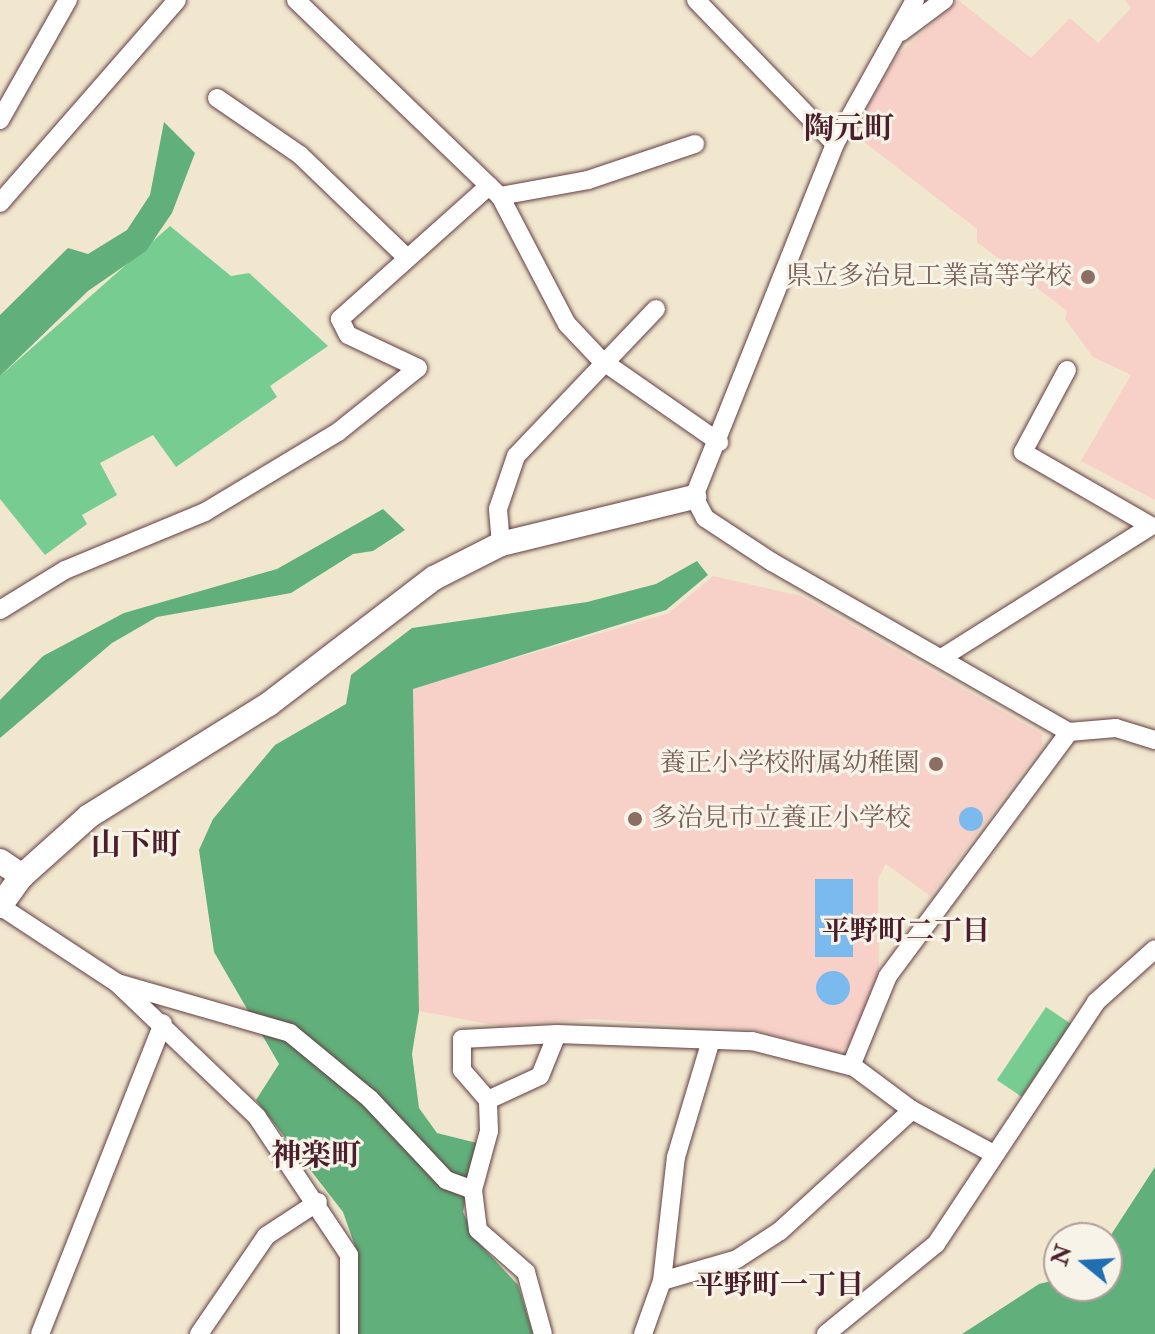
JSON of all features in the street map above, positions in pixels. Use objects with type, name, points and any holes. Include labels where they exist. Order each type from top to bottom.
[{"type":"street","points":[[0,120],[68,0]]},
{"type":"street","points":[[296,0],[495,191],[567,324],[601,360],[719,442]]},
{"type":"street","points":[[696,0],[835,144]]},
{"type":"street","points":[[694,497],[719,442],[835,144],[915,0]]},
{"type":"street","points":[[898,34],[944,0]]},
{"type":"street","points":[[0,203],[178,3]]},
{"type":"street","points":[[217,98],[300,155],[404,255]]},
{"type":"street","points":[[0,610],[65,570],[205,512],[338,432],[418,368],[348,335],[340,319],[404,255],[495,191],[588,180],[695,144]]},
{"type":"street","points":[[501,544],[498,509],[516,456],[601,360],[656,309]]},
{"type":"street","points":[[943,657],[1153,525],[1023,452],[1067,370]]},
{"type":"street","points":[[349,1334],[349,1255],[318,1202],[257,1117],[117,983],[0,906],[22,876],[89,816],[217,740],[434,578],[501,544],[694,497]]},
{"type":"street","points":[[694,497],[705,518],[772,562],[943,657],[1069,732],[1116,728],[1155,740]]},
{"type":"street","points":[[851,1066],[888,976],[1069,732]]},
{"type":"street","points":[[0,861],[22,876]]},
{"type":"street","points":[[826,1334],[847,1328],[936,1244],[992,1153],[1096,1002],[1155,949]]},
{"type":"street","points":[[117,983],[290,1033],[370,1099],[446,1180],[473,1190]]},
{"type":"street","points":[[40,1334],[163,1024]]},
{"type":"street","points":[[543,1334],[526,1272],[478,1230],[473,1190],[483,1167],[488,1100],[462,1070],[462,1039],[557,1034],[752,1041],[851,1066],[912,1110],[992,1153]]},
{"type":"street","points":[[488,1100],[540,1076],[557,1034]]},
{"type":"street","points":[[643,1334],[662,1281],[667,1200],[711,1040]]},
{"type":"street","points":[[662,1281],[737,1259],[780,1231],[912,1110]]},
{"type":"street","points":[[199,1334],[266,1236],[318,1202]]},
{"type":"shaded area","name":"県立多治見工業高等学校","points":[[958,0],[1031,58],[1070,18],[1098,43],[1131,8],[1125,0],[1155,0],[1155,500],[1081,461],[1131,375],[1093,357],[1065,319],[1067,311],[977,242],[977,229],[851,132],[898,55]]},
{"type":"shaded area","name":"多治見市立養正小学校","points":[[713,576],[801,596],[1042,734],[1042,746],[930,896],[886,864],[878,878],[879,971],[853,1042],[837,1053],[757,1030],[593,1019],[499,1026],[419,1011],[413,688],[669,613]]},
{"type":"green space","points":[[164,122],[195,153],[172,213],[146,251],[88,291],[0,376],[0,315],[68,248],[88,254],[127,230],[150,195]]},
{"type":"green space","points":[[170,226],[231,276],[249,273],[328,346],[270,386],[277,397],[176,467],[153,435],[100,463],[117,495],[82,515],[87,524],[45,555],[0,499],[0,376]]},
{"type":"green space","points":[[383,509],[405,530],[373,551],[353,554],[291,593],[157,617],[112,643],[0,738],[0,700],[43,656],[124,613],[277,569]]},
{"type":"green space","points":[[697,561],[708,575],[666,610],[413,689],[419,1011],[412,1054],[419,1108],[437,1133],[477,1143],[463,1212],[476,1240],[518,1285],[533,1334],[357,1334],[356,1249],[343,1212],[256,1100],[279,1064],[214,952],[199,850],[213,819],[275,745],[346,704],[351,675],[412,628],[587,602],[656,584]]},
{"type":"green space","points":[[1046,1007],[1071,1024],[1022,1097],[997,1080]]},
{"type":"green space","points":[[1155,1167],[1155,1334],[962,1334],[1043,1283],[1043,1302],[1123,1302],[1123,1222],[1119,1222]]},
{"type":"water","points":[[971,807],[979,811],[983,819],[979,827],[971,831],[963,827],[959,819],[963,811]]},
{"type":"water","points":[[815,879],[853,879],[853,957],[815,957]]},
{"type":"water","points":[[833,971],[845,976],[850,988],[845,1000],[833,1005],[821,1000],[816,988],[821,976]]},
{"type":"place","name":"県立多治見工業高等学校","points":[[1088,277]]},
{"type":"place","name":"養正小学校附属幼稚園","points":[[936,764]]},
{"type":"place","name":"多治見市立養正小学校","points":[[635,819]]},
{"type":"district","name":"陶元町","points":[[849,129]]},
{"type":"district","name":"山下町","points":[[136,845]]},
{"type":"district","name":"平野町二丁目","points":[[906,932]]},
{"type":"district","name":"神楽町","points":[[316,1156]]},
{"type":"district","name":"平野町一丁目","points":[[780,1286]]}]
